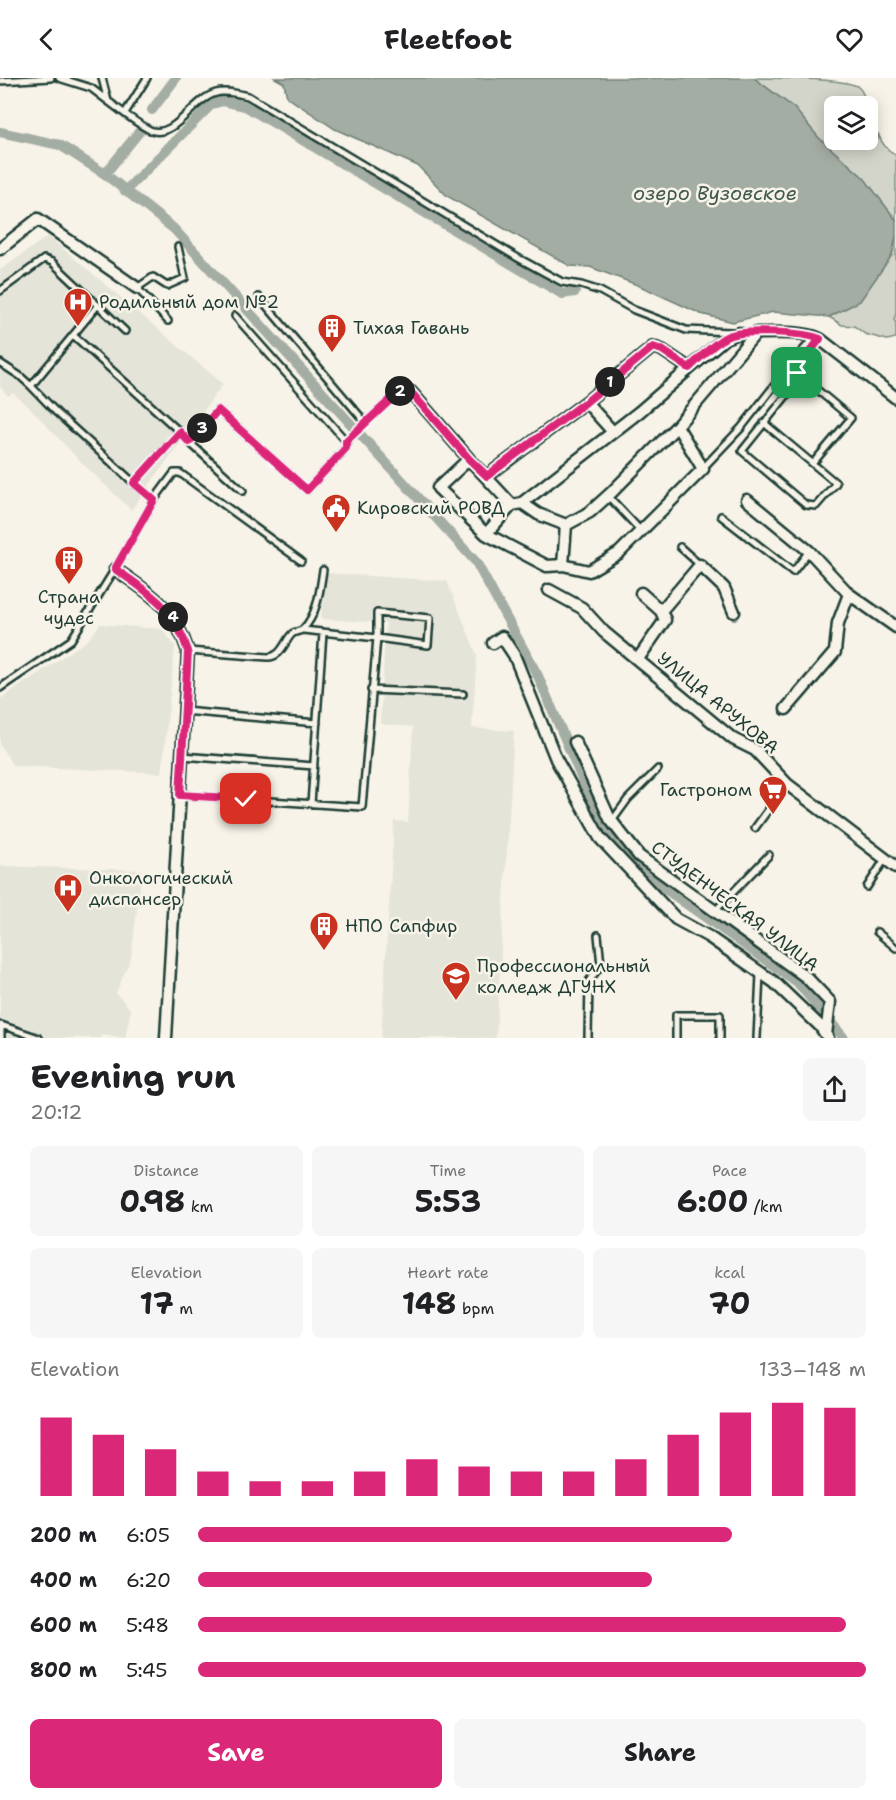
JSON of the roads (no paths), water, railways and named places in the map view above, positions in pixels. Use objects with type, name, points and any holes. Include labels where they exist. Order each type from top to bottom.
[{"type":"street","points":[[0,249],[38,219],[137,288]]},
{"type":"street","points":[[486,534],[517,504],[639,412],[725,338],[739,333]]},
{"type":"street","points":[[411,392],[469,459],[517,504],[566,525],[590,512],[608,496],[677,426],[756,333],[782,333],[820,340],[896,398]]},
{"type":"street","points":[[487,476],[586,402],[653,347],[662,350],[689,368]]},
{"type":"street","points":[[586,402],[613,432]]},
{"type":"street","points":[[469,459],[438,488],[486,534],[547,566],[562,565],[589,571],[619,553],[703,469],[677,426]]},
{"type":"street","points":[[747,500],[809,551],[849,594],[896,627]]},
{"type":"street","points":[[562,565],[566,525]]},
{"type":"street","points":[[661,611],[700,565],[724,588],[734,612]]},
{"type":"street","points":[[115,569],[155,597],[167,609],[183,636],[188,651],[166,1038]]},
{"type":"street","name":"УЛИЦА АРУХОВА","points":[[549,590],[582,608],[604,632],[733,739],[755,750],[787,784],[896,867]]},
{"type":"street","points":[[638,659],[665,620],[661,611],[641,593]]},
{"type":"street","points":[[786,709],[835,652],[838,623],[849,594]]},
{"type":"street","points":[[493,643],[502,637],[514,655],[556,759],[600,838],[676,919],[709,937],[781,989],[820,1026],[827,1036]]},
{"type":"street","name":"СТУДЕНЧЕСКАЯ УЛИЦА","points":[[575,742],[612,821],[639,856],[806,977],[830,1002],[827,1036]]},
{"type":"lane","points":[[0,81],[51,78]]},
{"type":"lane","points":[[59,78],[91,88],[150,130],[160,133],[171,129],[188,112],[214,93],[231,92],[248,96],[562,282],[600,291],[634,310],[686,330],[756,333]]},
{"type":"lane","points":[[85,78],[91,88]]},
{"type":"lane","points":[[102,78],[108,101]]},
{"type":"lane","points":[[125,113],[147,78]]},
{"type":"lane","points":[[168,321],[137,288],[153,277],[167,286],[185,278],[178,247]]},
{"type":"lane","points":[[0,291],[44,259],[52,262],[125,331]]},
{"type":"lane","points":[[259,297],[365,422]]},
{"type":"lane","points":[[31,386],[98,305]]},
{"type":"lane","points":[[189,442],[218,410],[307,490],[346,448],[346,441],[235,316]]},
{"type":"lane","points":[[73,335],[243,491]]},
{"type":"lane","points":[[765,423],[836,483],[816,506],[806,505],[741,451],[795,385],[801,363],[820,340]]},
{"type":"lane","points":[[703,469],[741,428],[795,359],[820,340]]},
{"type":"lane","points":[[0,363],[20,376],[56,412],[154,500]]},
{"type":"lane","points":[[797,373],[851,417],[813,464]]},
{"type":"lane","points":[[346,441],[401,390],[404,388],[411,392]]},
{"type":"lane","points":[[134,483],[180,432]]},
{"type":"lane","points":[[0,688],[71,640],[154,500],[174,473],[180,473],[301,561]]},
{"type":"lane","points":[[608,496],[641,531]]},
{"type":"lane","points":[[721,516],[793,572],[809,551]]},
{"type":"lane","points":[[680,547],[700,565]]},
{"type":"lane","points":[[303,630],[316,607],[323,570]]},
{"type":"lane","points":[[180,795],[362,807],[376,639],[377,613],[430,618],[428,645],[376,639],[323,633],[303,630],[294,632],[278,655],[274,657],[188,651]]},
{"type":"lane","points":[[311,804],[323,633]]},
{"type":"lane","points":[[371,690],[463,694]]},
{"type":"lane","points":[[184,711],[317,723]]},
{"type":"lane","points":[[182,756],[314,766]]},
{"type":"lane","points":[[612,821],[628,799],[658,769]]},
{"type":"lane","points":[[755,828],[787,784]]},
{"type":"lane","points":[[715,911],[770,855]]},
{"type":"lane","points":[[867,887],[885,859]]},
{"type":"lane","points":[[877,932],[896,948]]},
{"type":"lane","points":[[588,1038],[589,981],[601,965],[598,935]]},
{"type":"lane","points":[[757,1038],[760,973]]},
{"type":"lane","points":[[676,1038],[676,1015],[720,1015],[720,1038]]},
{"type":"lane","points":[[1,1038],[0,1025],[39,1038]]},
{"type":"water","name":"озеро Вузовское","points":[[275,78],[754,78],[794,108],[824,142],[824,150],[832,150],[864,178],[896,220],[896,236],[892,255],[860,301],[829,317],[773,312],[733,322],[701,314],[640,286],[590,267],[570,266],[447,196],[418,166],[335,129],[287,97],[284,83]]},
{"type":"waterway","points":[[152,110],[176,78]]},
{"type":"waterway","points":[[125,191],[212,104],[223,101],[245,106],[562,294],[575,292]]},
{"type":"waterway","points":[[0,132],[60,145],[105,174],[174,229],[476,562],[538,676],[601,823],[651,879],[797,982],[844,1038]]},
{"type":"waterway","points":[[105,174],[139,132]]},
{"type":"place","name":"Родильный дом №2","points":[[78,328]]},
{"type":"place","name":"Тихая Гавань","points":[[332,354]]},
{"type":"place","name":"Кировский РОВД","points":[[336,534]]},
{"type":"place","name":"Страна чудес","points":[[69,586]]},
{"type":"place","name":"Гастроном","points":[[773,816]]},
{"type":"place","name":"Онкологический диспансер","points":[[68,914]]},
{"type":"place","name":"НПО Сапфир","points":[[324,952]]},
{"type":"place","name":"Профессиональный колледж ДГУНХ","points":[[456,1002]]}]
